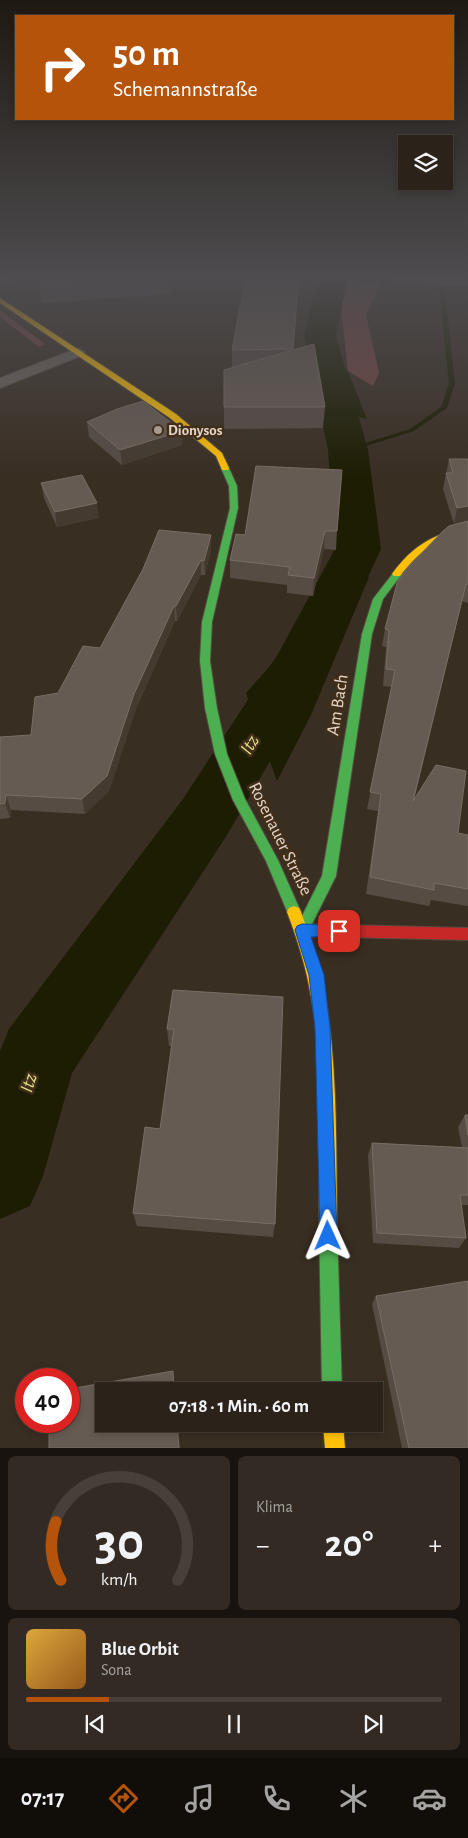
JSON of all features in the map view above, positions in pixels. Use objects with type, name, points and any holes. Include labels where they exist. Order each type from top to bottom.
[{"type":"street","name":"Rosenauer Straße","points":[[64,343],[173,416],[206,442],[219,455],[233,486],[234,508],[207,622],[205,661],[211,708],[221,754],[239,800],[272,860],[302,930],[316,975],[324,1053],[332,1382]]},
{"type":"street","points":[[0,383],[78,352]]},
{"type":"street","name":"Am Bach","points":[[302,930],[329,876],[367,634],[378,599],[411,554],[438,536],[468,529]]},
{"type":"street","points":[[302,930],[468,934]]},
{"type":"street","points":[[333,1432],[335,1448]]},
{"type":"shaded area","points":[[33,343],[45,344],[39,347]]},
{"type":"shaded area","points":[[345,343],[372,343],[379,373],[373,386],[348,371]]},
{"type":"shaded area","points":[[317,366],[348,371],[367,419],[333,411]]},
{"type":"shaded area","points":[[342,555],[369,577],[311,715],[277,781],[246,693],[286,648],[342,566]]},
{"type":"building","points":[[233,343],[294,343],[293,349],[232,350]]},
{"type":"building","points":[[314,344],[325,407],[224,407],[224,370]]},
{"type":"building","points":[[143,401],[182,431],[120,450],[87,422],[117,409]]},
{"type":"building","points":[[449,459],[468,459],[468,506],[457,508],[446,473],[453,473]]},
{"type":"building","points":[[256,466],[342,470],[337,531],[325,531],[314,578],[288,575],[290,567],[230,560],[236,534],[245,535]]},
{"type":"building","points":[[82,475],[97,503],[55,512],[41,483]]},
{"type":"building","points":[[468,521],[468,585],[466,584],[413,801],[436,765],[466,771],[458,833],[468,835],[468,889],[434,883],[434,890],[370,877],[381,794],[370,792],[395,670],[386,669],[389,630],[385,629],[397,583],[406,569],[449,526]]},
{"type":"building","points":[[159,530],[211,535],[204,561],[201,560],[176,606],[174,606],[134,694],[107,776],[82,799],[6,795],[5,803],[0,804],[0,737],[31,735],[35,697],[58,693],[83,646],[100,648],[143,569]]},
{"type":"building","points":[[173,990],[283,997],[275,1224],[133,1213],[145,1127],[160,1129],[174,1029],[167,1029]]},
{"type":"building","points":[[465,1115],[468,1115],[468,1135]]},
{"type":"building","points":[[372,1143],[468,1148],[468,1195],[460,1195],[466,1238],[377,1233]]},
{"type":"building","points":[[468,1281],[468,1448],[409,1448],[376,1296]]},
{"type":"building","points":[[173,1371],[174,1382],[109,1382]]},
{"type":"building","points":[[95,1384],[95,1432],[178,1432],[179,1448],[49,1448],[49,1433],[80,1433],[80,1387]]},
{"type":"waterway","name":"Itz","points":[[0,1176],[37,1056],[205,817],[303,658],[358,549],[348,450],[322,343]]},
{"type":"waterway","points":[[348,450],[412,430],[444,408],[452,384],[448,343]]},
{"type":"traffic: fast","points":[[225,468],[233,486],[234,508],[207,622],[205,661],[211,708],[221,754],[239,800],[272,860],[294,912]]},
{"type":"traffic: fast","points":[[302,930],[329,876],[367,634],[378,599],[397,574]]},
{"type":"traffic: fast","points":[[328,1223],[332,1382]]},
{"type":"traffic: slow","points":[[63,343],[173,416],[219,455],[225,468]]},
{"type":"traffic: slow","points":[[397,574],[412,555],[428,543],[445,535],[468,529]]},
{"type":"traffic: slow","points":[[294,912],[307,949],[322,1025],[326,1065],[328,1223]]},
{"type":"traffic: slow","points":[[334,1432],[335,1448]]},
{"type":"traffic: jam","points":[[302,930],[468,934]]},
{"type":"place","name":"Dionysos","points":[[158,430]]},
{"type":"route","points":[[328,1236],[325,1061],[316,975],[302,930],[339,931]]}]
